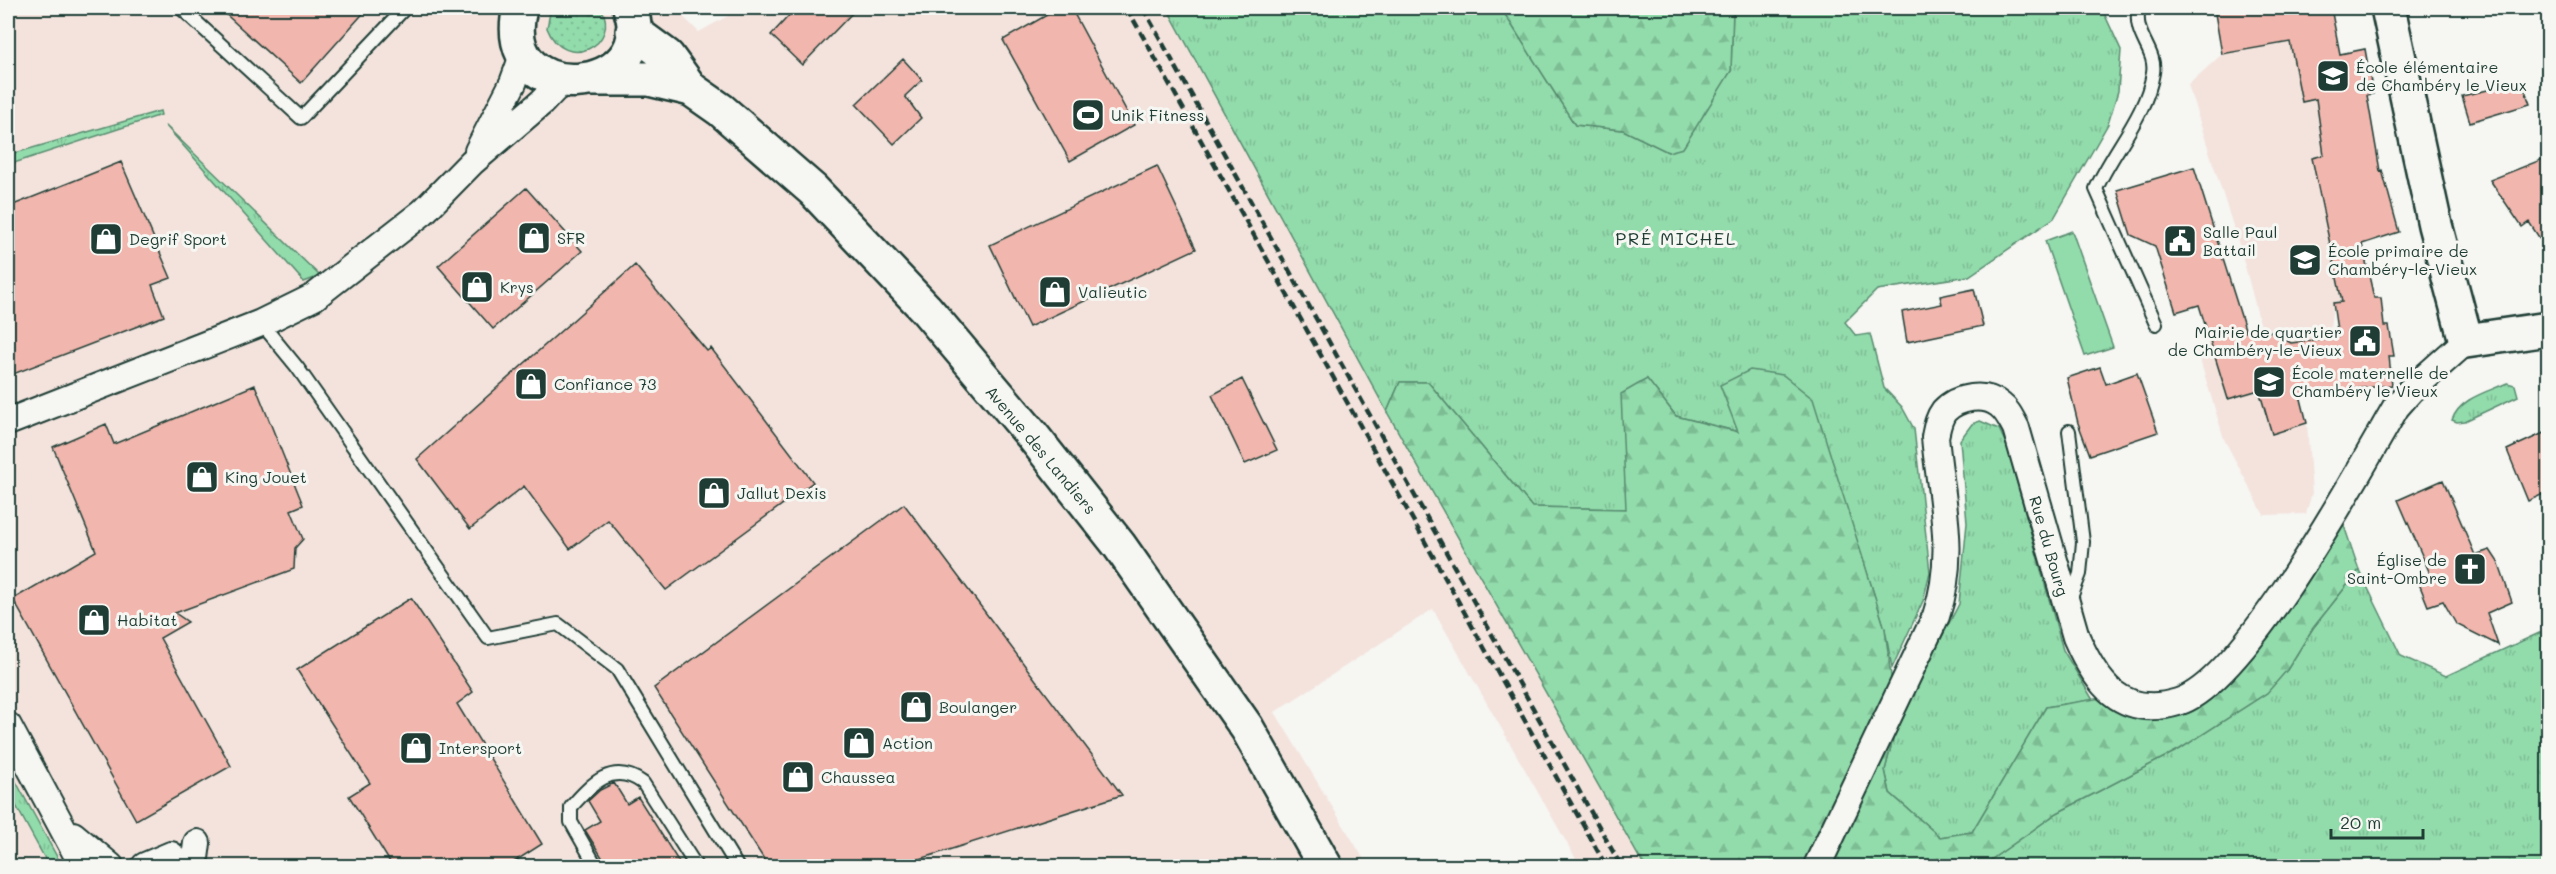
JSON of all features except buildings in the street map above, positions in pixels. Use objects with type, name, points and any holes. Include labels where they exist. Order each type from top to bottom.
[{"type":"main road","points":[[2388,8],[2435,225],[2466,341],[2548,329]]},
{"type":"main road","points":[[519,25],[529,62],[545,74],[577,81],[609,71],[622,60],[632,19]]},
{"type":"main road","name":"Avenue des Landiers","points":[[632,19],[667,56],[691,89],[721,110],[813,190],[925,308],[1032,435],[1119,545],[1247,729],[1325,867]]},
{"type":"main road","name":"Avenue des Landiers","points":[[577,81],[649,80],[691,89]]},
{"type":"street","points":[[472,162],[513,82],[519,25]]},
{"type":"street","points":[[8,422],[261,323],[314,297],[358,265],[423,212],[472,162],[542,102],[577,81]]},
{"type":"street","name":"Rue du Bourg","points":[[1817,867],[1936,616],[1945,588],[1948,550],[1935,437],[1937,424],[1945,410],[1959,401],[1985,398],[1998,403],[2007,412],[2016,428],[2066,609],[2089,669],[2104,688],[2130,704],[2155,705],[2180,702],[2201,689],[2233,658],[2314,549],[2396,407],[2411,390],[2466,341]]},
{"type":"street","points":[[8,726],[83,867]]},
{"type":"street","points":[[63,827],[90,867]]},
{"type":"street","points":[[63,827],[110,867]]},
{"type":"street","points":[[145,867],[171,855]]},
{"type":"lane","points":[[181,8],[302,118],[405,8]]},
{"type":"lane","points":[[2139,8],[2137,16],[2140,36],[2150,52],[2153,71],[2145,102],[2096,189],[2156,324]]},
{"type":"lane","points":[[261,323],[297,367],[488,638],[558,624],[617,669],[737,867]]},
{"type":"lane","points":[[2066,609],[2080,574],[2083,542],[2069,431]]},
{"type":"lane","points":[[597,867],[571,822],[571,807],[589,787],[614,773],[632,775],[643,783],[696,867]]},
{"type":"shaded area","points":[[8,8],[674,8],[699,32],[742,8],[1167,8],[1387,412],[1644,866],[1580,866],[1433,609],[1275,712],[1368,866],[8,866]]},
{"type":"shaded area","name":"École primaire de Chambéry-le-Vieux","points":[[2214,8],[2331,8],[2336,33],[2319,37],[2323,57],[2365,49],[2373,94],[2367,96],[2380,170],[2382,170],[2399,232],[2362,244],[2374,298],[2333,304],[2329,338],[2334,380],[2297,385],[2307,423],[2312,493],[2306,514],[2264,515],[2224,439],[2196,347],[2261,327],[2241,251],[2188,85],[2222,54]]},
{"type":"green space","points":[[551,8],[601,8],[605,21],[604,33],[589,49],[578,51],[566,49],[555,42],[547,28]]},
{"type":"green space","points":[[1167,8],[1501,8],[1575,125],[1623,130],[1668,152],[1731,71],[1733,8],[2099,8],[2103,11],[2121,50],[2118,91],[2108,124],[2054,218],[1969,276],[1877,290],[1845,322],[1856,336],[1870,334],[1884,388],[1902,407],[1914,429],[1930,572],[1923,601],[1892,668],[1885,629],[1850,519],[1739,432],[1676,416],[1647,379],[1627,509],[1532,507],[1428,382],[1400,382],[1387,412]]},
{"type":"green space","points":[[1501,8],[1733,8],[1731,71],[1683,148],[1668,152],[1623,130],[1575,125]]},
{"type":"green space","points":[[160,111],[161,115],[8,165],[8,155]]},
{"type":"green space","points":[[165,125],[320,276],[304,282]]},
{"type":"green space","points":[[2072,231],[2113,347],[2085,356],[2045,241]]},
{"type":"green space","points":[[1750,370],[1783,375],[1813,399],[1885,629],[1897,723],[1885,770],[1890,793],[1940,837],[1972,832],[2046,707],[2101,698],[2187,702],[2337,505],[2359,570],[2313,628],[2287,670],[2267,693],[2180,749],[2057,813],[1982,866],[1644,866],[1387,412],[1400,382],[1428,382],[1532,507],[1626,509],[1621,394],[1647,379],[1676,416],[1738,432],[1720,385]]},
{"type":"green space","points":[[2507,383],[2515,385],[2518,396],[2465,421],[2452,420],[2461,406],[2468,401]]},
{"type":"green space","points":[[1980,421],[1999,429],[2007,446],[2063,650],[2093,700],[2046,707],[1972,832],[1940,837],[1890,793],[1885,770],[1897,723],[1959,604],[1967,523],[1960,440],[1972,424]]},
{"type":"green space","points":[[2359,570],[2401,656],[2446,676],[2548,629],[2548,866],[1982,866],[2057,813],[2180,749],[2287,670],[2313,628]]},
{"type":"green space","points":[[8,767],[62,866],[49,866],[8,791]]},
{"type":"railway","points":[[1127,8],[1606,866]]},
{"type":"railway","points":[[1143,8],[1621,866]]},
{"type":"place","name":"École élémentaire de Chambéry le Vieux","points":[[2333,76]]},
{"type":"place","name":"Unik Fitness","points":[[1088,115]]},
{"type":"place","name":"SFR","points":[[534,238]]},
{"type":"place","name":"Degrif Sport","points":[[106,239]]},
{"type":"place","name":"Salle Paul Battail","points":[[2180,241]]},
{"type":"place","name":"École primaire de Chambéry-le-Vieux","points":[[2305,260]]},
{"type":"place","name":"Krys","points":[[477,287]]},
{"type":"place","name":"Valieutic","points":[[1055,292]]},
{"type":"place","name":"Mairie de quartier de Chambéry-le-Vieux","points":[[2365,341]]},
{"type":"place","name":"École maternelle de Chambéry le Vieux","points":[[2269,382]]},
{"type":"place","name":"Confiance 73","points":[[531,384]]},
{"type":"place","name":"King Jouet","points":[[202,477]]},
{"type":"place","name":"Jallut Dexis","points":[[714,493]]},
{"type":"place","name":"Église de Saint-Ombre","points":[[2470,569]]},
{"type":"place","name":"Habitat","points":[[94,620]]},
{"type":"place","name":"Boulanger","points":[[916,707]]},
{"type":"place","name":"Action","points":[[859,743]]},
{"type":"place","name":"Intersport","points":[[416,748]]},
{"type":"place","name":"Chaussea","points":[[798,777]]},
{"type":"district","name":"PRÉ MICHEL","points":[[1676,239]]}]
